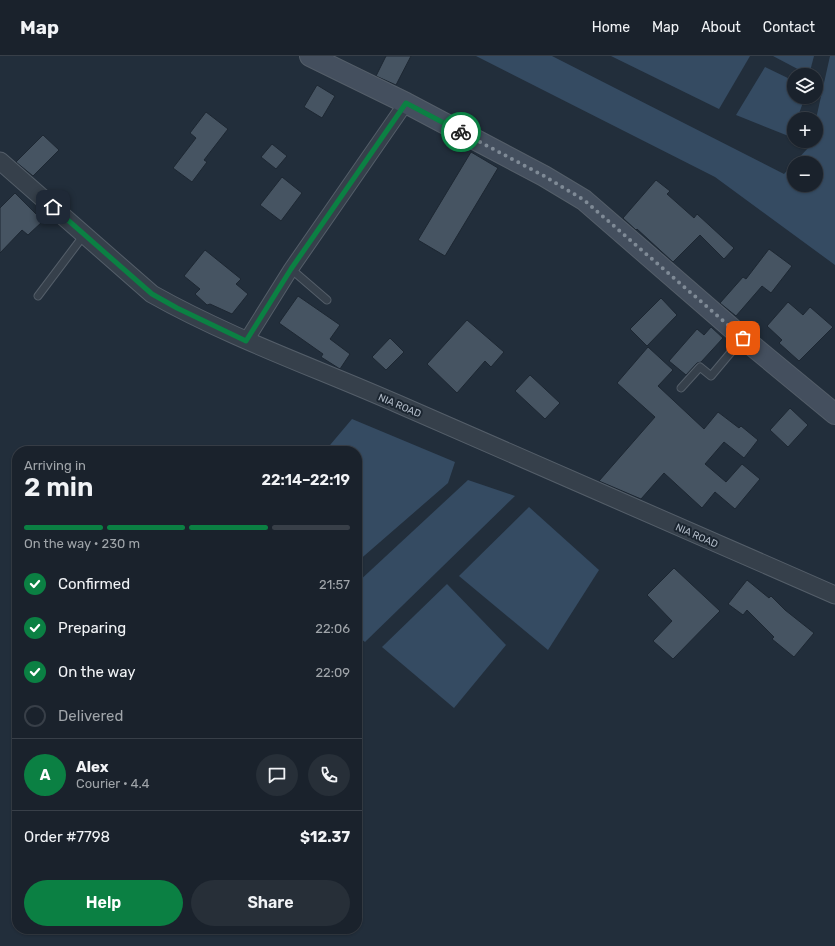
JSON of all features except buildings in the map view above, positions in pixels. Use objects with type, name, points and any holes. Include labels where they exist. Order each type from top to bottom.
[{"type":"main road","points":[[310,56],[406,103],[544,176],[584,200],[743,338],[835,414]]},
{"type":"street","points":[[246,341],[291,269],[406,103]]},
{"type":"street","name":"NIA ROAD","points":[[0,161],[152,294],[177,308],[246,341],[378,395],[835,595]]},
{"type":"lane","points":[[38,296],[84,234]]},
{"type":"lane","points":[[291,269],[327,300]]},
{"type":"lane","points":[[681,388],[700,367],[711,376],[743,338]]},
{"type":"water","points":[[476,56],[552,56],[784,174],[787,171],[787,192],[823,192],[823,156],[801,156],[808,148],[823,148],[823,112],[818,112],[819,104],[823,104],[823,88],[830,56],[835,56],[835,265],[715,177]]},
{"type":"water","points":[[611,56],[750,56],[719,109]]},
{"type":"water","points":[[773,56],[814,56],[811,68],[796,68]]},
{"type":"water","points":[[765,67],[787,78],[787,104],[802,104],[800,112],[787,112],[787,135],[736,115]]},
{"type":"water","points":[[352,419],[455,462],[448,483],[362,558],[362,446],[329,446]]},
{"type":"water","points":[[468,480],[515,496],[365,642],[362,640],[362,578]]},
{"type":"water","points":[[529,507],[599,570],[548,650],[459,576]]},
{"type":"water","points":[[447,584],[506,645],[454,708],[382,647]]},
{"type":"way so far","points":[[461,132],[544,176],[584,200],[743,338]]},
{"type":"route","points":[[53,207],[152,294],[177,308],[246,341],[291,269],[406,103],[461,132]]}]
